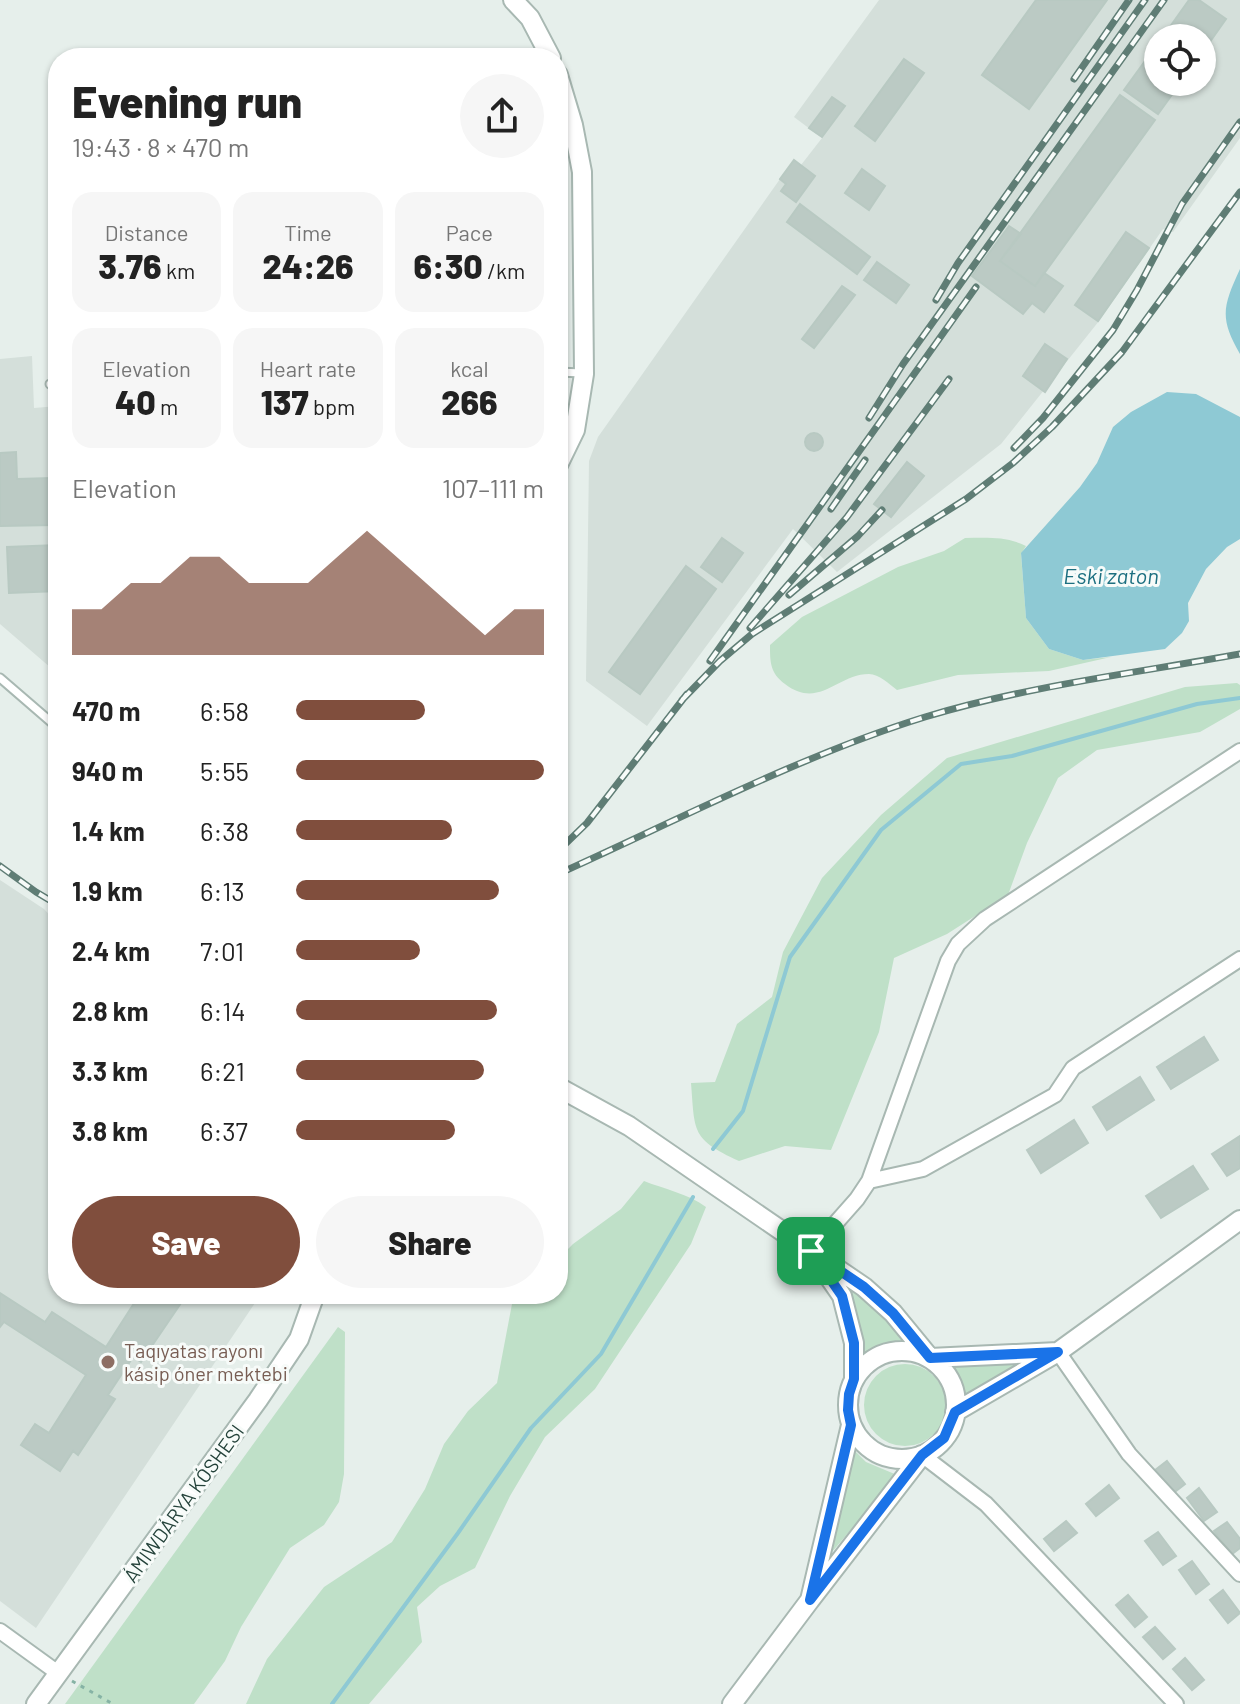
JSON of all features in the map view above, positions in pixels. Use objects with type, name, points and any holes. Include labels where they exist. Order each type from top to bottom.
[{"type":"street","points":[[513,0],[530,18],[546,48]]},
{"type":"street","points":[[568,108],[582,172],[584,374],[575,430],[568,444]]},
{"type":"street","points":[[811,1251],[869,1181],[948,961],[958,944],[985,919],[1240,751]]},
{"type":"street","points":[[869,1181],[923,1169],[1055,1095],[1073,1068],[1240,959]]},
{"type":"street","points":[[568,1092],[629,1126],[864,1287],[893,1313],[950,1381],[955,1396],[955,1412],[944,1438],[922,1455],[733,1704]]},
{"type":"street","points":[[955,1412],[1058,1352],[1240,1220]]},
{"type":"street","points":[[811,1251],[842,1296],[854,1343],[854,1379],[848,1410],[851,1425],[860,1440],[873,1451],[905,1459],[922,1455]]},
{"type":"street","name":"ÁMIWDÁRYA KÓSHESI","points":[[36,1704],[258,1400],[299,1339],[311,1304]]},
{"type":"street","points":[[854,1379],[865,1366],[887,1354],[912,1352],[930,1358],[1058,1352]]},
{"type":"street","points":[[1058,1352],[1129,1454],[1240,1574]]},
{"type":"street","points":[[810,1600],[851,1425]]},
{"type":"street","points":[[922,1455],[986,1504],[1176,1704]]},
{"type":"street","points":[[0,1631],[58,1673]]},
{"type":"lane","points":[[568,373],[584,374]]},
{"type":"lane","points":[[0,678],[48,719]]},
{"type":"path","points":[[58,1673],[113,1704]]},
{"type":"shaded area","points":[[879,0],[1240,0],[1240,138],[1173,232],[1163,229],[1099,321],[1001,444],[837,572],[793,529],[647,726],[586,681],[589,461],[598,437],[780,179],[794,160],[801,165],[822,138],[794,117]]},
{"type":"shaded area","points":[[32,356],[34,408],[48,407],[48,665],[0,624],[0,359]]},
{"type":"shaded area","name":"Taqıyatas rayonı kásip óner mektebi","points":[[0,880],[48,913],[48,1304],[254,1304],[36,1628],[0,1601]]},
{"type":"green space","points":[[965,538],[1004,539],[1026,546],[1021,554],[1026,618],[1049,649],[1083,660],[1111,657],[1049,671],[958,675],[897,690],[880,677],[869,674],[808,693],[797,691],[776,676],[770,645],[802,617],[898,567],[944,551]]},
{"type":"green space","points":[[1240,685],[1240,709],[1200,732],[1097,750],[1058,778],[1027,843],[1008,895],[947,934],[894,958],[879,1032],[831,1150],[785,1146],[739,1161],[704,1140],[695,1123],[691,1083],[715,1082],[737,1024],[772,997],[783,952],[822,878],[881,815],[947,758],[1185,687]]},
{"type":"green space","points":[[644,1181],[684,1195],[706,1207],[691,1244],[595,1389],[545,1437],[510,1496],[475,1568],[440,1586],[417,1607],[422,1642],[369,1704],[246,1704],[267,1659],[324,1587],[392,1542],[425,1489],[444,1444],[468,1411],[497,1383],[512,1304],[568,1304],[568,1249],[621,1209]]},
{"type":"green space","points":[[845,1286],[869,1303],[909,1343],[887,1344],[862,1357],[858,1320]]},
{"type":"green space","points":[[338,1327],[345,1332],[344,1474],[339,1502],[324,1525],[290,1548],[241,1627],[225,1661],[194,1704],[65,1704]]},
{"type":"green space","points":[[1031,1361],[962,1403],[953,1373],[946,1363]]},
{"type":"green space","points":[[897,1364],[913,1364],[928,1371],[939,1382],[946,1405],[943,1421],[934,1434],[913,1446],[897,1446],[882,1439],[871,1428],[864,1413],[864,1397],[871,1382],[882,1371]]},
{"type":"green space","points":[[855,1451],[866,1462],[897,1475],[832,1552]]},
{"type":"water","points":[[1240,269],[1240,354],[1229,331],[1226,312]]},
{"type":"water","name":"Eski zaton","points":[[1167,392],[1196,394],[1240,417],[1240,539],[1227,547],[1206,569],[1188,603],[1189,621],[1182,633],[1165,649],[1083,660],[1049,649],[1026,618],[1021,553],[1080,487],[1097,463],[1113,427],[1131,412]]},
{"type":"building","points":[[1036,0],[1107,0],[1029,109],[982,75]]},
{"type":"building","points":[[1189,0],[1199,0],[1226,19],[1216,33],[1216,24],[1172,24]]},
{"type":"building","points":[[904,59],[924,73],[875,141],[855,126]]},
{"type":"building","points":[[1144,62],[1144,96],[1171,96],[1158,114],[1124,90]]},
{"type":"building","points":[[1120,95],[1155,120],[1035,286],[1000,261]]},
{"type":"building","points":[[832,97],[845,106],[822,137],[809,128]]},
{"type":"building","points":[[794,160],[815,176],[796,202],[781,191],[786,184],[780,179]]},
{"type":"building","points":[[862,169],[885,186],[869,210],[845,193]]},
{"type":"building","points":[[800,204],[870,257],[857,274],[787,222]]},
{"type":"building","points":[[1009,226],[1021,234],[1000,261],[1035,286],[1044,273],[1063,286],[1044,312],[1032,303],[1023,314],[972,276]]},
{"type":"building","points":[[1126,232],[1149,248],[1098,321],[1075,305]]},
{"type":"building","points":[[877,262],[909,285],[896,303],[864,280]]},
{"type":"building","points":[[842,286],[855,295],[814,348],[802,339]]},
{"type":"building","points":[[1045,344],[1067,359],[1045,392],[1023,376]]},
{"type":"building","points":[[810,433],[818,433],[823,442],[821,449],[810,451],[805,446],[805,438]]},
{"type":"building","points":[[16,452],[17,479],[48,478],[48,525],[0,526],[0,453]]},
{"type":"building","points":[[907,462],[924,476],[891,517],[874,504]]},
{"type":"building","points":[[722,538],[743,553],[722,582],[701,567]]},
{"type":"building","points":[[48,545],[48,591],[9,593],[7,547]]},
{"type":"building","points":[[686,566],[716,589],[640,694],[609,672]]},
{"type":"building","points":[[1204,1037],[1218,1060],[1171,1089],[1157,1067]]},
{"type":"building","points":[[1140,1077],[1154,1100],[1107,1130],[1093,1107]]},
{"type":"building","points":[[1074,1120],[1088,1143],[1041,1173],[1027,1150]]},
{"type":"building","points":[[1240,1136],[1240,1168],[1227,1176],[1212,1154]]},
{"type":"building","points":[[1193,1166],[1208,1189],[1161,1218],[1146,1196]]},
{"type":"building","points":[[0,1293],[45,1322],[52,1312],[106,1347],[134,1304],[180,1304],[141,1362],[133,1357],[108,1395],[115,1399],[78,1455],[73,1451],[60,1471],[21,1445],[35,1424],[49,1433],[86,1375],[4,1322],[0,1327]]},
{"type":"building","points":[[1167,1461],[1185,1484],[1172,1494],[1154,1471]]},
{"type":"building","points":[[1109,1485],[1119,1498],[1096,1516],[1086,1504]]},
{"type":"building","points":[[1199,1488],[1217,1512],[1204,1521],[1187,1498]]},
{"type":"building","points":[[1066,1521],[1077,1533],[1054,1551],[1044,1539]]},
{"type":"building","points":[[1227,1522],[1240,1539],[1240,1548],[1232,1554],[1214,1531]]},
{"type":"building","points":[[1158,1532],[1176,1556],[1163,1565],[1145,1541]]},
{"type":"building","points":[[1192,1561],[1209,1584],[1196,1594],[1179,1570]]},
{"type":"building","points":[[1223,1590],[1240,1613],[1228,1623],[1210,1600]]},
{"type":"building","points":[[1128,1595],[1147,1617],[1135,1627],[1116,1605]]},
{"type":"building","points":[[1155,1627],[1175,1649],[1163,1659],[1143,1637]]},
{"type":"building","points":[[1185,1658],[1204,1680],[1192,1690],[1173,1669]]},
{"type":"waterway","points":[[713,1149],[743,1111],[790,957],[881,830],[961,764],[1012,756],[1197,704],[1240,698]]},
{"type":"waterway","points":[[332,1704],[531,1428],[601,1354],[693,1197]]},
{"type":"railway","points":[[1074,79],[1129,0]]},
{"type":"railway","points":[[936,300],[958,263],[1145,0]]},
{"type":"railway","points":[[869,418],[903,364],[1164,0]]},
{"type":"railway","points":[[1014,448],[1043,418],[1113,330],[1182,204],[1240,122]]},
{"type":"railway","points":[[682,700],[752,634],[966,499],[1013,463],[1052,427],[1122,352],[1240,192]]},
{"type":"railway","points":[[710,661],[976,287]]},
{"type":"railway","points":[[750,628],[847,517],[949,379]]},
{"type":"railway","points":[[831,509],[865,460]]},
{"type":"railway","points":[[789,595],[858,536],[882,510]]},
{"type":"railway","points":[[568,869],[786,769],[925,717],[1042,688],[1240,654]]},
{"type":"railway","points":[[568,841],[587,823],[687,694]]},
{"type":"railway","points":[[0,866],[48,899]]},
{"type":"place","name":"Taqıyatas rayonı kásip óner mektebi","points":[[108,1362]]},
{"type":"route","points":[[811,1251],[864,1287],[893,1313],[930,1358],[1058,1352],[955,1412],[944,1438],[922,1455],[810,1600],[851,1425],[849,1394],[854,1379],[854,1343],[842,1296],[811,1251]]}]
